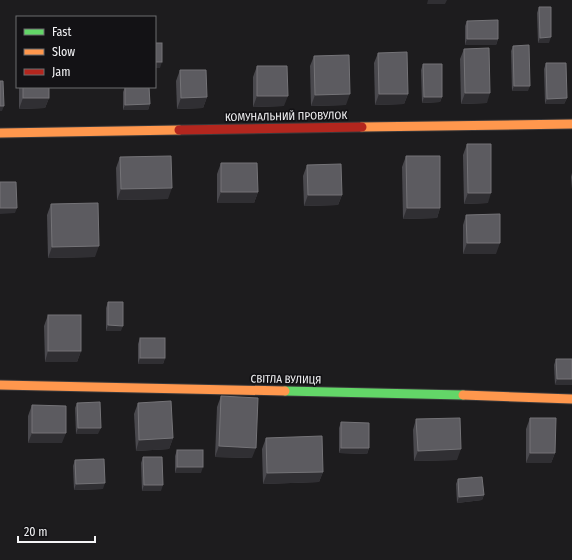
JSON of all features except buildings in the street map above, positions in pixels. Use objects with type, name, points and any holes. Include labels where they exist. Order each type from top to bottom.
[{"type":"street","name":"КОМУНАЛЬНИЙ ПРОВУЛОК","points":[[0,133],[572,124]]},
{"type":"street","name":"СВІТЛА ВУЛИЦЯ","points":[[0,385],[522,396],[572,399]]},
{"type":"traffic: fast","points":[[285,391],[463,395]]},
{"type":"traffic: slow","points":[[362,127],[572,124]]},
{"type":"traffic: slow","points":[[0,133],[179,130]]},
{"type":"traffic: slow","points":[[0,385],[285,391]]},
{"type":"traffic: slow","points":[[463,395],[572,399]]},
{"type":"traffic: jam","points":[[179,130],[362,127]]}]
